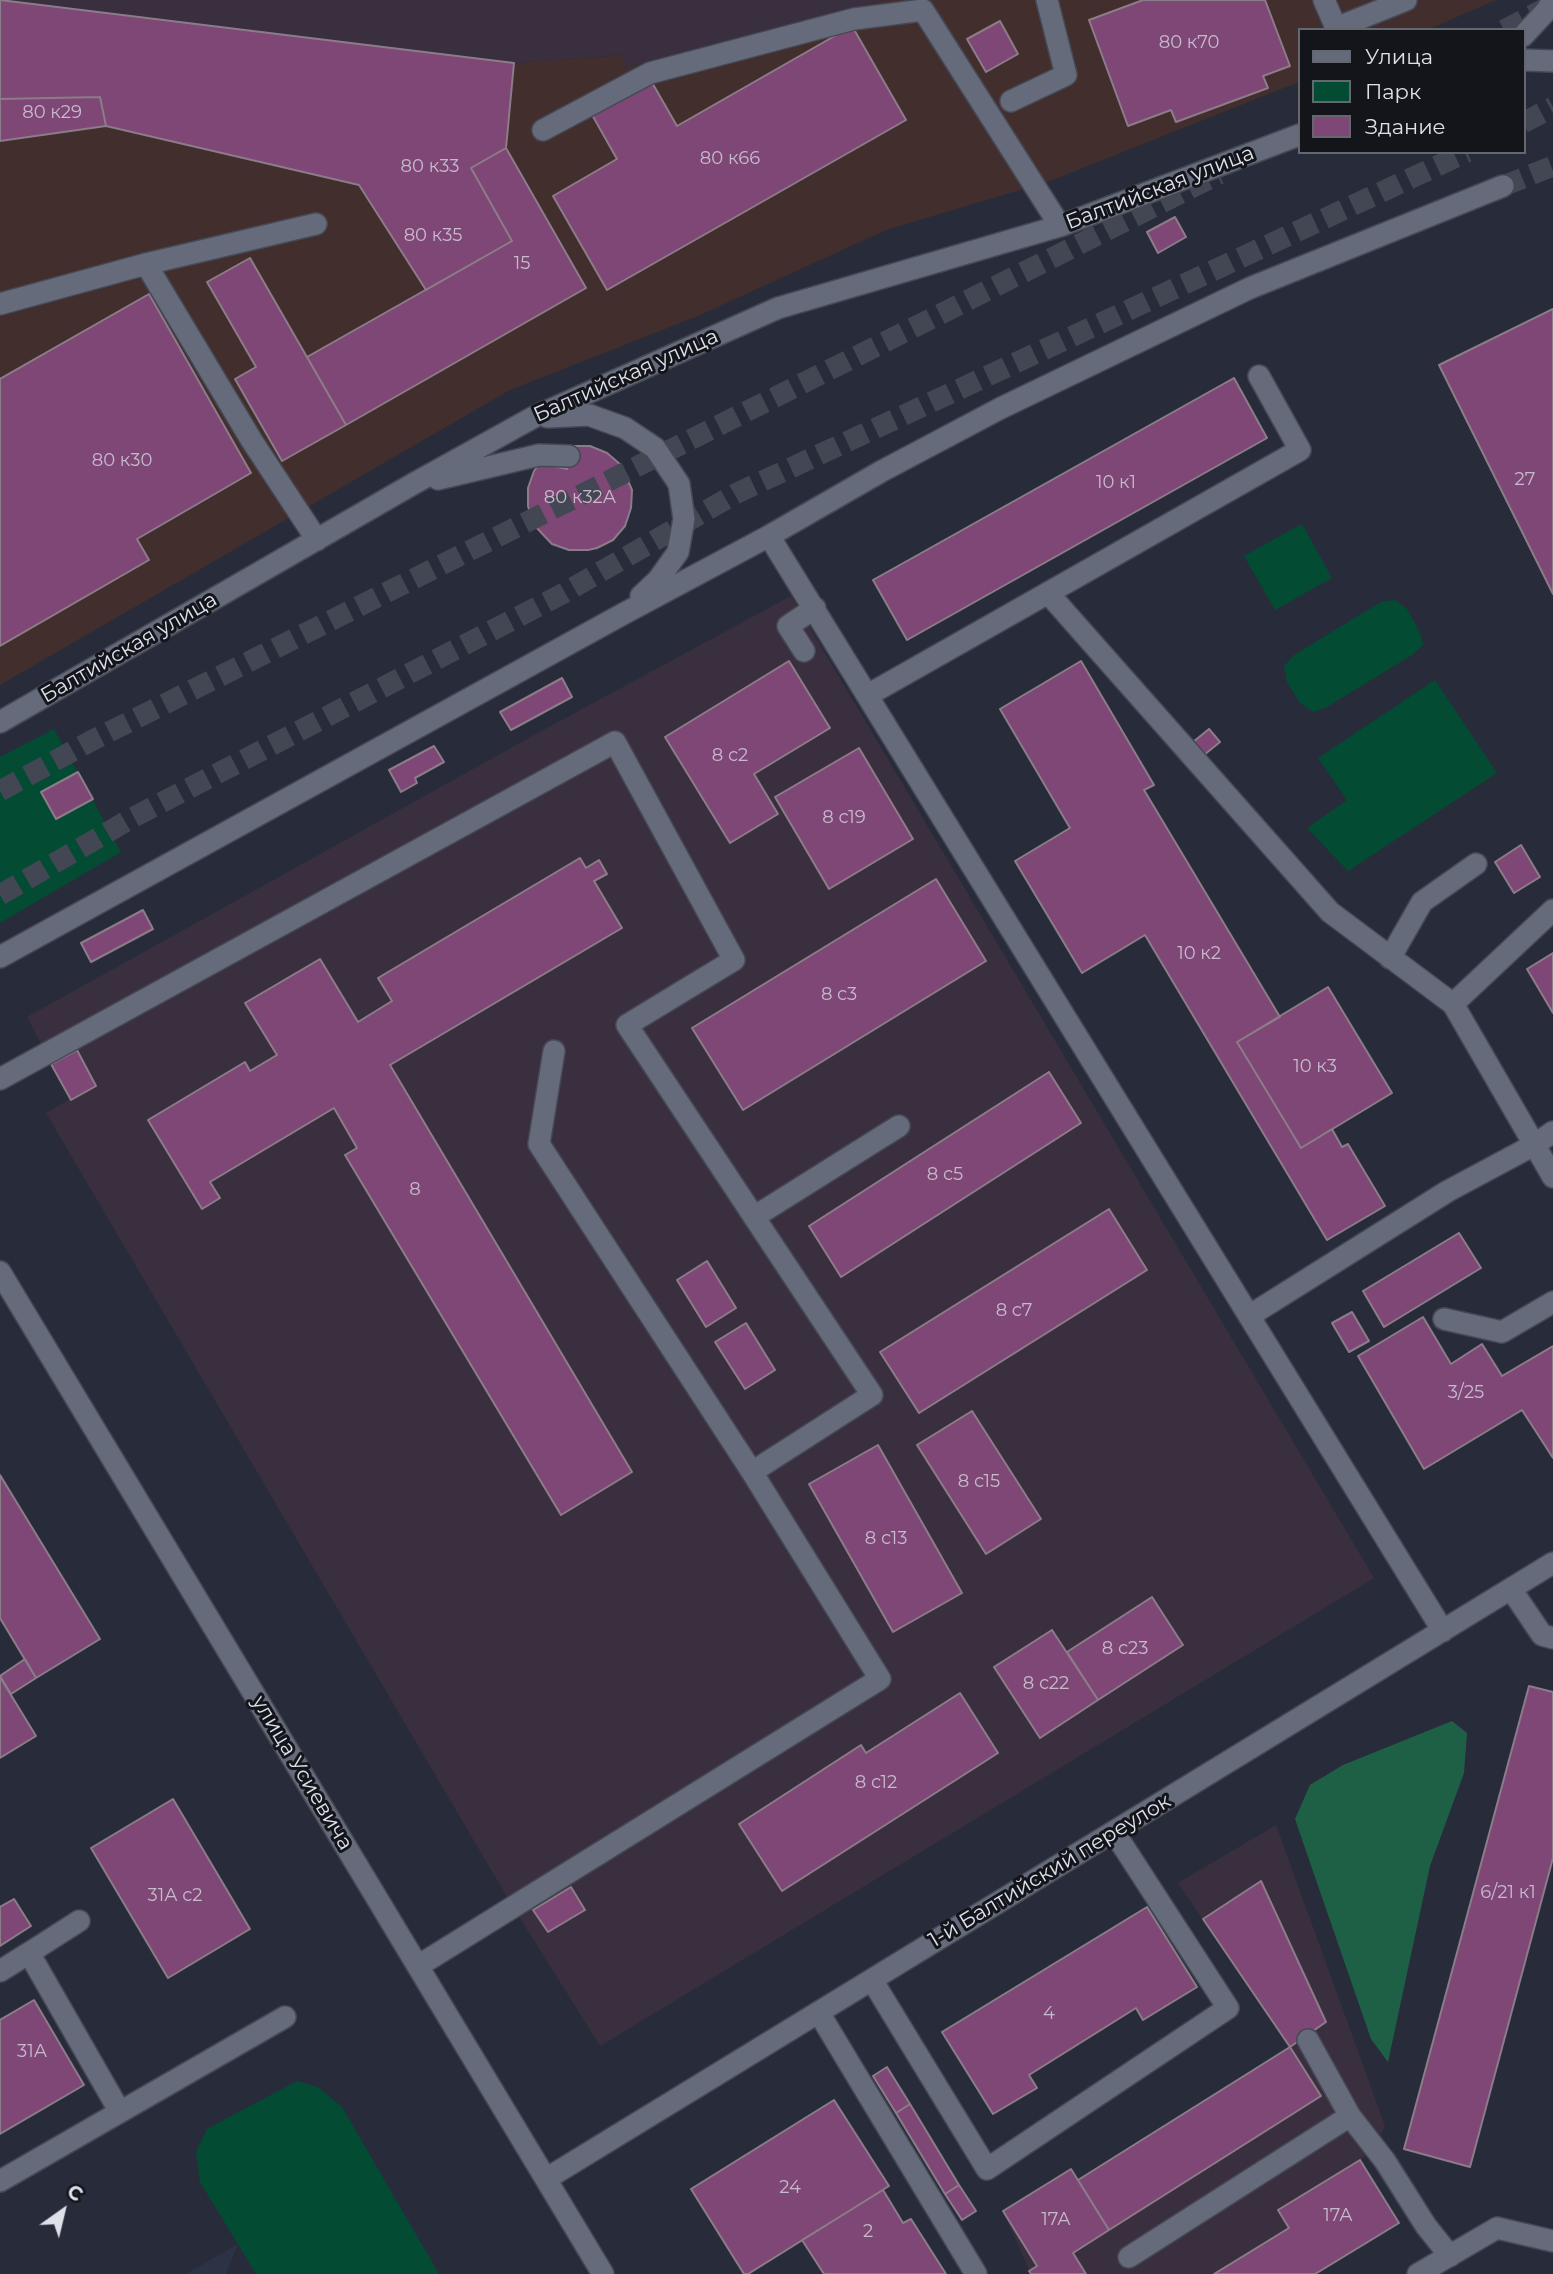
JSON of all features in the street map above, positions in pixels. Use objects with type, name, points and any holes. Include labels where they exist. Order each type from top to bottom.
[{"type":"street","points":[[1011,101],[1066,75],[1047,0]]},
{"type":"street","points":[[1324,0],[1336,28]]},
{"type":"street","points":[[1338,28],[1406,0]]},
{"type":"street","points":[[1525,34],[1553,0]]},
{"type":"street","points":[[543,130],[650,73],[854,19],[923,10],[1060,226]]},
{"type":"street","points":[[1525,60],[1553,61]]},
{"type":"street","name":"Балтийская улица","points":[[0,722],[534,417],[778,308],[1060,226],[1298,135]]},
{"type":"street","points":[[0,957],[1002,408],[1250,288],[1503,186]]},
{"type":"street","points":[[0,304],[146,264],[316,223]]},
{"type":"street","points":[[146,264],[252,440],[317,540]]},
{"type":"street","points":[[868,695],[1300,450],[1259,376]]},
{"type":"street","points":[[534,417],[589,415],[625,428],[656,449],[679,484],[684,519],[678,552],[658,580],[623,614]]},
{"type":"street","points":[[413,484],[539,455],[569,456]]},
{"type":"street","points":[[769,536],[1443,1631]]},
{"type":"street","points":[[1048,593],[1330,912],[1453,1004],[1553,1177]]},
{"type":"street","points":[[804,651],[788,626],[815,608]]},
{"type":"street","points":[[0,1079],[615,743],[734,960],[627,1025],[872,1395],[752,1472]]},
{"type":"street","points":[[1390,958],[1422,902],[1476,864]]},
{"type":"street","points":[[1453,1004],[1553,909]]},
{"type":"street","points":[[418,1966],[880,1679],[752,1472],[539,1143],[554,1051]]},
{"type":"street","points":[[754,1217],[899,1126]]},
{"type":"street","points":[[1250,1316],[1448,1191],[1553,1132]]},
{"type":"street","name":"улица Усиевича","points":[[0,1272],[603,2274]]},
{"type":"street","points":[[1444,1319],[1502,1332],[1553,1302]]},
{"type":"street","name":"1-й Балтийский переулок","points":[[546,2179],[1553,1563]]},
{"type":"street","points":[[1511,1589],[1542,1635],[1553,1638]]},
{"type":"street","points":[[872,1980],[987,2169],[1228,2008],[1114,1832]]},
{"type":"street","points":[[0,1971],[79,1920]]},
{"type":"street","points":[[30,1953],[120,2112]]},
{"type":"street","points":[[819,2012],[976,2274]]},
{"type":"street","points":[[0,2181],[285,2017]]},
{"type":"street","points":[[1308,2040],[1350,2116],[1385,2161],[1426,2226],[1450,2256]]},
{"type":"street","points":[[1129,2257],[1350,2116]]},
{"type":"street","points":[[1418,2274],[1497,2228],[1553,2241]]},
{"type":"shaded area","points":[[0,0],[514,63],[623,55],[625,67],[695,53],[884,0],[1496,0],[1432,28],[1298,28],[1298,82],[1050,181],[886,230],[698,316],[510,390],[0,685]]},
{"type":"shaded area","points":[[0,0],[884,0],[695,53],[624,67],[622,55],[514,63]]},
{"type":"shaded area","points":[[791,596],[1374,1578],[600,2046],[513,1907],[46,1113],[70,1099],[27,1017],[536,734]]},
{"type":"shaded area","points":[[1276,1825],[1385,2126],[1374,2147],[1360,2160],[1399,2223],[1315,2274],[1031,2274],[1003,2211],[1071,2169],[1079,2180],[1290,2047],[1178,1883]]},
{"type":"shaded area","points":[[238,2244],[226,2274],[186,2274]]},
{"type":"green space","points":[[1302,524],[1332,578],[1275,610],[1244,556]]},
{"type":"green space","points":[[1395,600],[1407,609],[1420,632],[1423,645],[1412,655],[1327,707],[1314,712],[1300,703],[1287,682],[1284,666],[1294,655],[1381,602]]},
{"type":"green space","points":[[1435,680],[1497,773],[1348,871],[1307,828],[1347,800],[1318,758]]},
{"type":"green space","points":[[54,729],[121,852],[0,923],[0,757]]},
{"type":"green space","points":[[1452,1721],[1467,1733],[1464,1773],[1430,1866],[1388,2062],[1371,2039],[1295,1819],[1310,1785],[1343,1765]]},
{"type":"green space","points":[[297,2081],[318,2087],[342,2107],[439,2274],[256,2274],[200,2182],[196,2152],[207,2129]]},
{"type":"building","points":[[0,0],[514,63],[506,148],[471,168],[512,241],[426,290],[359,185],[106,126],[100,97],[0,99]]},
{"type":"building","points":[[1143,0],[1265,0],[1290,66],[1263,76],[1268,88],[1176,122],[1171,110],[1128,126],[1089,20]]},
{"type":"building","points":[[1000,21],[1018,54],[986,72],[967,39]]},
{"type":"building","points":[[852,26],[906,120],[607,290],[553,196],[617,159],[591,113],[650,79],[677,126]]},
{"type":"building","points":[[100,97],[106,126],[0,141],[0,99]]},
{"type":"building","points":[[506,148],[586,288],[346,425],[307,357],[512,241],[471,168]]},
{"type":"building","points":[[1175,217],[1186,237],[1158,253],[1147,232]]},
{"type":"building","points":[[250,258],[346,425],[282,461],[235,379],[256,367],[207,282]]},
{"type":"building","points":[[149,294],[251,473],[137,539],[149,560],[0,646],[0,379]]},
{"type":"building","points":[[1553,309],[1553,594],[1439,365]]},
{"type":"building","points":[[1234,378],[1267,438],[907,640],[873,580]]},
{"type":"building","points":[[571,446],[590,446],[607,453],[621,465],[632,490],[631,508],[625,526],[613,540],[588,550],[569,550],[552,544],[533,524],[528,506],[528,488],[534,471],[540,463],[567,469]]},
{"type":"building","points":[[789,661],[830,728],[754,774],[778,814],[730,843],[665,737]]},
{"type":"building","points":[[1081,661],[1154,785],[1144,790],[1280,1017],[1237,1042],[1301,1148],[1332,1129],[1342,1147],[1348,1144],[1385,1206],[1327,1240],[1145,935],[1082,973],[1015,861],[1070,828],[1000,709]]},
{"type":"building","points":[[562,678],[572,697],[511,730],[500,712]]},
{"type":"building","points":[[1209,729],[1220,742],[1204,755],[1193,742]]},
{"type":"building","points":[[434,746],[444,762],[415,778],[417,783],[401,792],[389,770]]},
{"type":"building","points":[[859,748],[913,839],[829,889],[775,797]]},
{"type":"building","points":[[78,772],[93,799],[56,819],[41,792]]},
{"type":"building","points":[[1521,845],[1540,877],[1514,893],[1495,862]]},
{"type":"building","points":[[580,858],[586,868],[599,860],[607,874],[594,881],[622,928],[390,1065],[632,1472],[561,1515],[345,1155],[357,1148],[334,1108],[210,1182],[220,1198],[202,1209],[148,1120],[245,1062],[250,1071],[277,1055],[245,1003],[320,959],[358,1022],[392,1001],[378,978]]},
{"type":"building","points":[[936,879],[986,961],[743,1110],[692,1028]]},
{"type":"building","points":[[143,910],[153,929],[91,962],[81,943]]},
{"type":"building","points":[[1553,953],[1553,1013],[1527,969]]},
{"type":"building","points":[[1328,987],[1392,1093],[1301,1148],[1237,1042]]},
{"type":"building","points":[[77,1050],[96,1086],[71,1100],[51,1064]]},
{"type":"building","points":[[1049,1072],[1081,1123],[841,1277],[809,1226]]},
{"type":"building","points":[[1109,1209],[1147,1270],[919,1413],[880,1352]]},
{"type":"building","points":[[1459,1233],[1481,1268],[1384,1327],[1363,1291]]},
{"type":"building","points":[[707,1261],[736,1308],[706,1327],[677,1280]]},
{"type":"building","points":[[1352,1312],[1369,1341],[1349,1352],[1332,1323]]},
{"type":"building","points":[[1423,1317],[1451,1364],[1482,1344],[1502,1376],[1553,1346],[1553,1458],[1522,1410],[1424,1469],[1358,1356]]},
{"type":"building","points":[[746,1323],[775,1370],[745,1389],[715,1342]]},
{"type":"building","points":[[972,1411],[1041,1519],[986,1554],[917,1445]]},
{"type":"building","points":[[878,1445],[962,1593],[893,1632],[809,1484]]},
{"type":"building","points":[[0,1475],[100,1639],[36,1678],[0,1618]]},
{"type":"building","points":[[1152,1597],[1183,1645],[1098,1700],[1067,1652]]},
{"type":"building","points":[[1052,1630],[1098,1700],[1040,1738],[994,1667]]},
{"type":"building","points":[[25,1659],[36,1678],[11,1694],[0,1676]]},
{"type":"building","points":[[0,1677],[36,1736],[0,1758]]},
{"type":"building","points":[[1529,1686],[1553,1692],[1553,1858],[1470,2167],[1404,2149]]},
{"type":"building","points":[[960,1693],[998,1753],[782,1891],[739,1824],[861,1745],[866,1753]]},
{"type":"building","points":[[173,1799],[250,1929],[168,1978],[91,1848]]},
{"type":"building","points":[[1261,1881],[1326,2022],[1290,2047],[1203,1919]]},
{"type":"building","points":[[571,1887],[585,1910],[548,1932],[533,1910]]},
{"type":"building","points":[[14,1899],[31,1926],[0,1946],[0,1907]]},
{"type":"building","points":[[1147,1907],[1197,1987],[1143,2020],[1136,2008],[1029,2075],[1037,2088],[993,2114],[942,2032]]},
{"type":"building","points":[[34,2000],[84,2085],[0,2134],[0,2020]]},
{"type":"building","points":[[1290,2047],[1321,2096],[1109,2230],[1078,2180]]},
{"type":"building","points":[[887,2067],[910,2104],[896,2113],[873,2076]]},
{"type":"building","points":[[834,2100],[889,2186],[744,2274],[691,2189]]},
{"type":"building","points":[[910,2104],[959,2185],[945,2194],[896,2113]]},
{"type":"building","points":[[1360,2160],[1399,2223],[1315,2274],[1214,2274],[1289,2228],[1278,2210]]},
{"type":"building","points":[[1071,2169],[1109,2230],[1073,2253],[1086,2274],[1031,2274],[1029,2271],[1037,2266],[1003,2211]]},
{"type":"building","points":[[959,2185],[976,2211],[962,2220],[945,2194]]},
{"type":"building","points":[[883,2190],[903,2223],[911,2219],[946,2274],[824,2274],[802,2240]]},
{"type":"tunnel","points":[[1508,28],[1548,7]]},
{"type":"tunnel","points":[[1525,122],[1553,107]]},
{"type":"tunnel","points":[[0,895],[132,818],[564,593],[735,494],[1463,154]]},
{"type":"tunnel","points":[[1503,186],[1553,166]]},
{"type":"tunnel","points":[[0,791],[91,741],[1219,174]]}]
